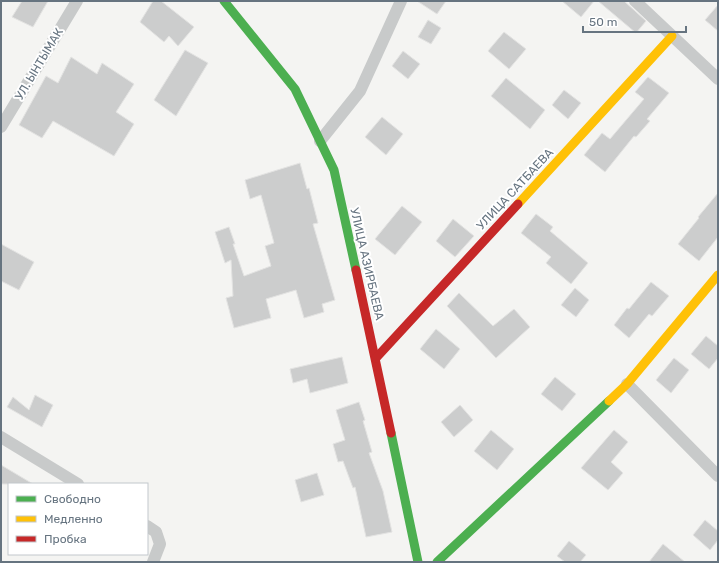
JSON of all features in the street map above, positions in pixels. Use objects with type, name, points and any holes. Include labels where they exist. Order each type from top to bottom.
[{"type":"street","name":"УЛ. ЫНТЫМАК","points":[[1,127],[77,1]]},
{"type":"street","name":"УЛИЦА АЗИРБАЕВА","points":[[224,1],[295,89],[334,170],[376,358],[418,562]]},
{"type":"street","points":[[320,141],[360,91],[401,1]]},
{"type":"street","points":[[635,1],[718,79]]},
{"type":"street","name":"УЛИЦА САТБАЕВА","points":[[376,358],[672,36]]},
{"type":"street","points":[[437,562],[627,384],[718,275]]},
{"type":"street","points":[[627,384],[718,476]]},
{"type":"street","points":[[1,437],[76,483]]},
{"type":"street","points":[[148,527],[156,532],[160,544],[153,562]]},
{"type":"building","points":[[22,1],[48,1],[33,27],[12,17]]},
{"type":"building","points":[[153,1],[161,1],[194,27],[178,46],[169,36],[164,42],[140,22]]},
{"type":"building","points":[[417,1],[446,1],[437,14]]},
{"type":"building","points":[[562,1],[594,1],[581,17]]},
{"type":"building","points":[[598,1],[624,1],[646,21],[636,33]]},
{"type":"building","points":[[718,5],[718,31],[705,20]]},
{"type":"building","points":[[428,20],[441,28],[431,44],[418,37]]},
{"type":"building","points":[[504,32],[526,49],[509,69],[488,51]]},
{"type":"building","points":[[185,50],[208,63],[176,116],[154,100]]},
{"type":"building","points":[[403,51],[420,64],[408,79],[392,66]]},
{"type":"building","points":[[71,57],[97,74],[102,63],[134,84],[116,112],[134,124],[114,156],[53,121],[42,138],[19,125],[46,76],[58,83]]},
{"type":"building","points":[[648,77],[669,93],[647,119],[650,121],[636,137],[634,136],[605,172],[584,155],[602,133],[610,139],[644,99],[635,92]]},
{"type":"building","points":[[506,78],[545,110],[530,129],[491,96]]},
{"type":"building","points":[[564,90],[581,103],[568,119],[552,105]]},
{"type":"building","points":[[382,117],[403,134],[386,155],[365,137]]},
{"type":"building","points":[[300,163],[307,189],[309,188],[318,223],[313,224],[335,300],[322,304],[324,312],[304,318],[296,290],[266,299],[271,318],[234,328],[226,298],[233,296],[231,260],[225,263],[215,232],[229,227],[244,276],[271,266],[265,246],[274,243],[261,195],[250,199],[245,180]]},
{"type":"building","points":[[718,193],[718,237],[699,261],[678,244]]},
{"type":"building","points":[[402,206],[422,222],[395,255],[375,239]]},
{"type":"building","points":[[536,214],[553,227],[550,231],[588,263],[571,284],[546,263],[551,257],[521,233]]},
{"type":"building","points":[[453,219],[474,236],[455,257],[436,241]]},
{"type":"building","points":[[1,244],[34,262],[19,290],[1,281]]},
{"type":"building","points":[[651,282],[669,296],[652,316],[649,314],[629,338],[614,325],[627,308],[629,309]]},
{"type":"building","points":[[575,288],[589,300],[576,317],[561,305]]},
{"type":"building","points":[[459,293],[493,326],[514,309],[530,327],[496,358],[447,306]]},
{"type":"building","points":[[436,329],[460,349],[444,369],[420,349]]},
{"type":"building","points":[[706,336],[718,346],[718,358],[709,369],[691,354]]},
{"type":"building","points":[[342,357],[348,383],[310,393],[307,379],[293,383],[290,369]]},
{"type":"building","points":[[674,358],[689,370],[671,393],[656,380]]},
{"type":"building","points":[[555,377],[576,394],[562,411],[541,394]]},
{"type":"building","points":[[35,395],[53,405],[42,427],[7,407],[13,397],[29,410]]},
{"type":"building","points":[[359,402],[365,420],[363,421],[372,452],[369,453],[383,491],[392,532],[366,537],[355,487],[353,488],[343,461],[338,462],[333,444],[345,440],[336,410]]},
{"type":"building","points":[[460,405],[473,420],[454,437],[441,422]]},
{"type":"building","points":[[491,430],[514,449],[497,470],[474,451]]},
{"type":"building","points":[[614,430],[628,442],[611,462],[623,473],[608,490],[581,468]]},
{"type":"building","points":[[1,465],[31,483],[8,483],[1,484]]},
{"type":"building","points":[[317,473],[324,495],[301,502],[295,480]]},
{"type":"building","points":[[705,520],[718,531],[718,540],[710,550],[693,535]]},
{"type":"building","points":[[569,541],[586,555],[580,562],[565,562],[557,556]]},
{"type":"building","points":[[663,544],[685,562],[649,562]]},
{"type":"traffic: fast","points":[[224,1],[295,89],[334,170],[356,270]]},
{"type":"traffic: fast","points":[[437,562],[609,401]]},
{"type":"traffic: fast","points":[[391,433],[418,562]]},
{"type":"traffic: slow","points":[[518,204],[672,36]]},
{"type":"traffic: slow","points":[[609,401],[627,384],[718,275]]},
{"type":"traffic: jam","points":[[376,358],[518,204]]},
{"type":"traffic: jam","points":[[356,270],[391,433]]}]
